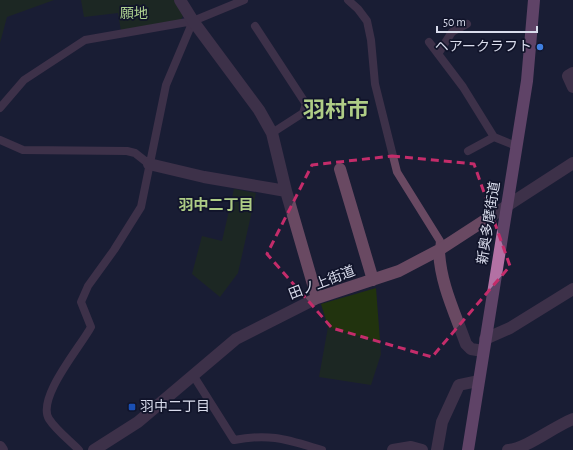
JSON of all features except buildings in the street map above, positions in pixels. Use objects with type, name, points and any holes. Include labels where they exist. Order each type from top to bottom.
[{"type":"main road","name":"新奥多摩街道","points":[[468,450],[527,81],[534,0]]},
{"type":"street","points":[[180,0],[193,21],[259,110],[272,133],[286,191],[317,298]]},
{"type":"street","points":[[573,73],[568,76],[573,87]]},
{"type":"street","name":"田ノ上街道","points":[[94,450],[138,422],[236,339],[317,298],[399,271],[439,250],[573,163]]},
{"type":"street","points":[[149,164],[204,177],[286,191]]},
{"type":"street","points":[[340,169],[373,280]]},
{"type":"street","points":[[439,250],[444,284],[466,344],[471,349],[484,345],[573,289]]},
{"type":"street","points":[[437,450],[442,422],[459,385],[478,381]]},
{"type":"street","points":[[508,450],[528,444],[557,425],[573,419]]},
{"type":"street","points":[[393,450],[411,447],[422,450]]},
{"type":"lane","points":[[0,108],[24,80],[85,40],[193,21],[244,0]]},
{"type":"lane","points":[[348,0],[358,9],[367,21],[371,40],[375,84],[397,172],[440,241],[439,250]]},
{"type":"lane","points":[[79,450],[48,418],[47,400],[63,368],[91,327],[81,302],[88,286],[114,250],[140,207],[166,85],[193,21]]},
{"type":"lane","points":[[438,54],[452,32],[467,24]]},
{"type":"lane","points":[[255,26],[306,104],[303,113],[272,133]]},
{"type":"lane","points":[[429,42],[464,87],[494,137],[516,146]]},
{"type":"lane","points":[[468,151],[494,137]]},
{"type":"lane","points":[[0,140],[23,150],[127,151],[135,154],[149,164]]},
{"type":"lane","points":[[193,375],[234,440],[250,437],[276,437],[322,450]]},
{"type":"highlighted area","points":[[392,156],[474,164],[510,266],[432,357],[332,328],[267,254],[312,165]]},
{"type":"green space","points":[[0,0],[54,0],[7,17],[0,43]]},
{"type":"green space","name":"願地","points":[[81,0],[174,0],[183,16],[179,22],[121,31],[118,13],[84,17]]},
{"type":"green space","points":[[234,189],[256,193],[238,273],[220,297],[192,274],[202,236],[222,241]]},
{"type":"green space","points":[[376,288],[381,354],[371,385],[319,377],[328,327],[321,304]]},
{"type":"place","name":"ヘアークラフト","points":[[540,47]]},
{"type":"place","name":"羽中二丁目","points":[[132,407]]},
{"type":"district","name":"羽村市","points":[[336,110]]},
{"type":"district","name":"羽中二丁目","points":[[216,205]]}]
